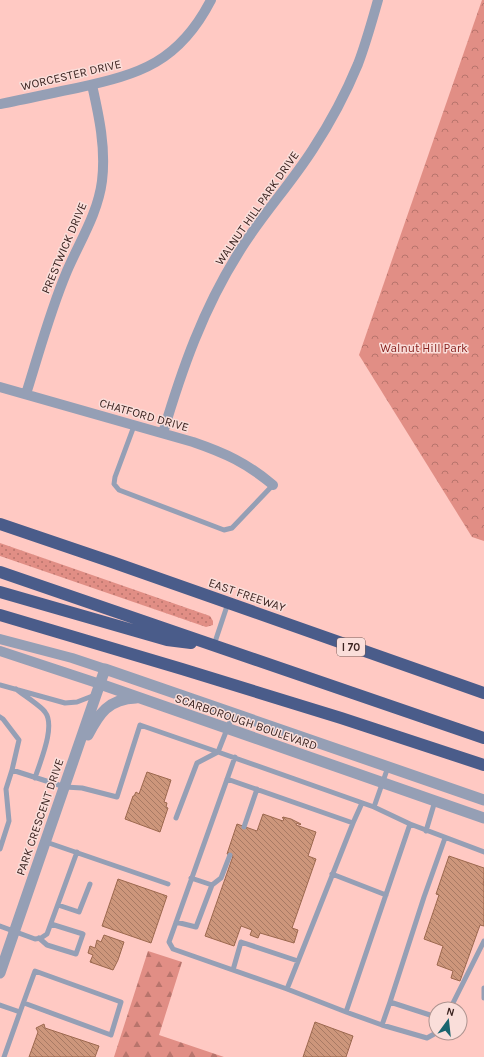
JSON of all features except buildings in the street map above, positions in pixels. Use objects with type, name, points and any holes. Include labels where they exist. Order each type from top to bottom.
[{"type":"highway","points":[[0,519],[112,562]]},
{"type":"highway","name":"EAST FREEWAY","points":[[0,524],[484,693]]},
{"type":"highway","points":[[0,572],[484,738]]},
{"type":"highway","points":[[0,592],[167,640],[214,645]]},
{"type":"highway","points":[[0,606],[144,658]]},
{"type":"highway","points":[[0,615],[341,718],[484,765]]},
{"type":"street","name":"WORCESTER DRIVE","points":[[0,104],[115,80],[149,66],[181,44],[205,11],[211,0]]},
{"type":"street","name":"WALNUT HILL PARK DRIVE","points":[[163,433],[177,387],[207,310],[239,252],[313,149],[332,117],[358,64],[378,0]]},
{"type":"street","name":"PRESTWICK DRIVE","points":[[26,394],[52,309],[97,204],[102,181],[102,133],[92,84]]},
{"type":"street","name":"CHATFORD DRIVE","points":[[0,387],[163,433],[217,450],[258,472],[273,485]]},
{"type":"street","name":"SCARBOROUGH BOULEVARD","points":[[0,639],[72,658],[484,800]]},
{"type":"street","name":"SCARBOROUGH BOULEVARD","points":[[0,651],[98,689],[141,699],[484,818]]},
{"type":"street","name":"PARK CRESCENT DRIVE","points":[[0,973],[105,669]]},
{"type":"street","points":[[72,764],[101,713],[111,705],[121,701],[132,698],[141,699]]},
{"type":"lane","points":[[134,426],[115,477],[114,484],[119,490],[224,530],[232,528],[273,485]]},
{"type":"lane","points":[[214,645],[228,604]]},
{"type":"lane","points":[[0,685],[65,703],[77,702],[98,689]]},
{"type":"lane","points":[[16,689],[45,712],[50,723],[48,736],[35,778]]},
{"type":"lane","points":[[176,818],[197,763],[218,752],[234,714]]},
{"type":"lane","points":[[0,717],[19,740],[6,789],[9,821],[0,849]]},
{"type":"lane","points":[[12,770],[65,787],[82,788],[117,797],[140,725],[235,757],[374,807],[410,824],[484,852]]},
{"type":"lane","points":[[235,757],[169,942],[173,949],[287,989],[382,1025],[428,1037]]},
{"type":"lane","points":[[374,807],[388,767]]},
{"type":"lane","points":[[227,779],[353,823]]},
{"type":"lane","points":[[244,827],[257,789]]},
{"type":"lane","points":[[426,830],[435,801]]},
{"type":"lane","points":[[287,989],[332,874],[362,803]]},
{"type":"lane","points":[[346,1012],[410,824]]},
{"type":"lane","points":[[382,1025],[445,838]]},
{"type":"lane","points":[[46,842],[168,884]]},
{"type":"lane","points":[[0,926],[35,939],[47,934],[77,852]]},
{"type":"lane","points":[[176,922],[196,927],[212,885],[221,878],[230,855]]},
{"type":"lane","points":[[332,874],[386,895]]},
{"type":"lane","points":[[191,878],[212,885]]},
{"type":"lane","points":[[58,905],[79,912],[90,884]]},
{"type":"lane","points":[[39,938],[47,945],[76,954],[83,934],[51,924]]},
{"type":"lane","points":[[454,1001],[484,941]]},
{"type":"lane","points":[[233,970],[241,942],[298,961]]},
{"type":"lane","points":[[4,1057],[35,971],[121,1002],[111,1035],[24,1003]]},
{"type":"lane","points":[[484,988],[484,998]]},
{"type":"lane","points":[[390,1002],[428,1014]]},
{"type":"lane","points":[[0,1005],[20,1012]]},
{"type":"green space","name":"Walnut Hill Park","points":[[482,0],[484,0],[484,541],[472,537],[359,355]]},
{"type":"green space","points":[[0,543],[210,616],[213,621],[213,625],[206,627],[0,556]]},
{"type":"green space","points":[[148,951],[182,962],[159,1035],[224,1057],[114,1057]]}]
